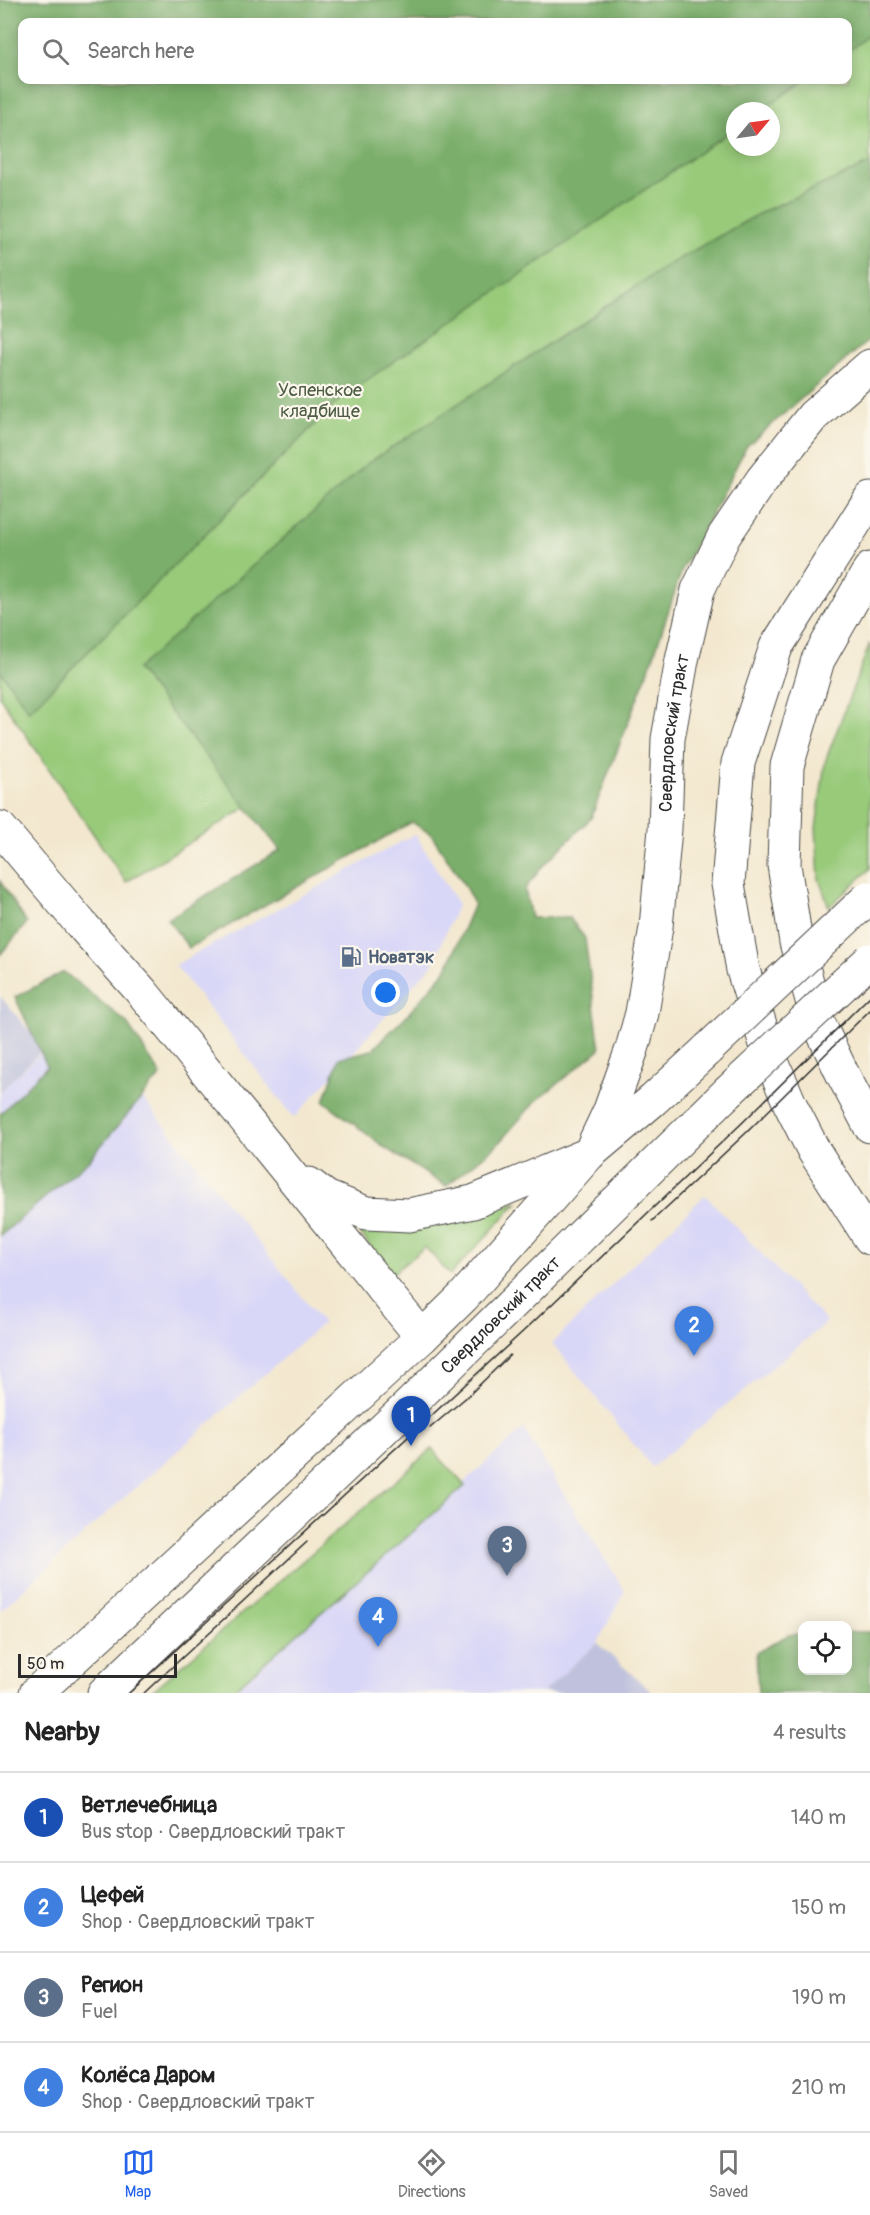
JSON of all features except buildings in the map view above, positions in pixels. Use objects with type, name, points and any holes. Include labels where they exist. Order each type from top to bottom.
[{"type":"main road","name":"Свердловский тракт","points":[[589,1154],[610,1110],[642,1013],[656,927],[665,829],[668,739],[682,660],[698,590],[724,536],[762,480],[813,416],[870,366]]},
{"type":"main road","points":[[870,499],[776,647],[738,763],[728,884],[743,970],[770,1057],[790,1104],[814,1151],[870,1238]]},
{"type":"main road","points":[[870,569],[818,660],[793,745],[787,766],[784,865],[796,942],[818,1022],[870,1126]]},
{"type":"main road","points":[[0,828],[142,992],[447,1368]]},
{"type":"main road","name":"Свердловский тракт","points":[[36,1693],[422,1337],[463,1297],[589,1154],[708,1049],[869,897]]},
{"type":"main road","name":"Свердловский тракт","points":[[104,1693],[447,1368],[728,1092],[870,960]]},
{"type":"main road","points":[[284,1165],[326,1197],[366,1213],[409,1215],[473,1202],[589,1154]]},
{"type":"shaded area","points":[[415,834],[458,904],[432,965],[294,1118],[175,965]]},
{"type":"shaded area","points":[[0,996],[44,1048],[0,1092]]},
{"type":"shaded area","points":[[78,1017],[323,1323],[107,1513],[0,1611],[0,1092]]},
{"type":"shaded area","points":[[705,1195],[827,1322],[652,1467],[552,1343]]},
{"type":"shaded area","points":[[523,1429],[625,1591],[597,1643],[542,1693],[231,1693]]},
{"type":"shaded area","points":[[597,1643],[653,1693],[542,1693]]},
{"type":"green space","name":"Успенское кладбище","points":[[0,0],[870,0],[870,277],[353,728],[241,811],[126,882],[0,697]]},
{"type":"green space","points":[[0,0],[870,0],[870,34],[852,48],[852,18],[18,18],[18,84],[800,84],[773,102],[726,102],[726,134],[342,397],[29,711],[0,671]]},
{"type":"green space","points":[[870,163],[870,339],[747,446],[682,570],[652,661],[591,818],[541,868],[525,889],[531,918],[569,917],[585,938],[600,1049],[535,1102],[496,1146],[446,1186],[385,1148],[324,1101],[339,1058],[372,1050],[408,1014],[446,970],[474,904],[462,881],[431,834],[412,822],[189,948],[167,919],[280,850],[137,669],[368,463],[668,265],[764,211]]},
{"type":"green space","points":[[870,643],[870,869],[829,907],[819,879],[816,828],[825,762]]},
{"type":"green space","points":[[0,881],[27,923],[0,955]]},
{"type":"green space","points":[[64,972],[126,1022],[161,1075],[89,1160],[0,1236],[0,1114],[47,1066],[15,997]]},
{"type":"green space","points":[[518,1202],[450,1275],[425,1247],[391,1275],[353,1223],[457,1221]]},
{"type":"green space","points":[[432,1449],[465,1486],[230,1693],[150,1693]]},
{"type":"green space","points":[[852,1632],[870,1632],[870,1693],[758,1693],[756,1653],[788,1635],[798,1634],[798,1675],[852,1675]]},
{"type":"tram line","points":[[129,1693],[529,1326],[741,1124],[870,996]]},
{"type":"tram line","points":[[652,1221],[747,1132],[870,1010]]},
{"type":"tram line","points":[[430,1428],[469,1395],[510,1355]]},
{"type":"tram line","points":[[144,1693],[307,1542]]},
{"type":"place","name":"Новатэк","points":[[351,957]]},
{"type":"place","name":"Цефей","points":[[694,1356]]},
{"type":"place","name":"Ветлечебница","points":[[411,1446]]},
{"type":"place","name":"Регион","points":[[507,1576]]},
{"type":"place","name":"Колёса Даром","points":[[378,1647]]}]
